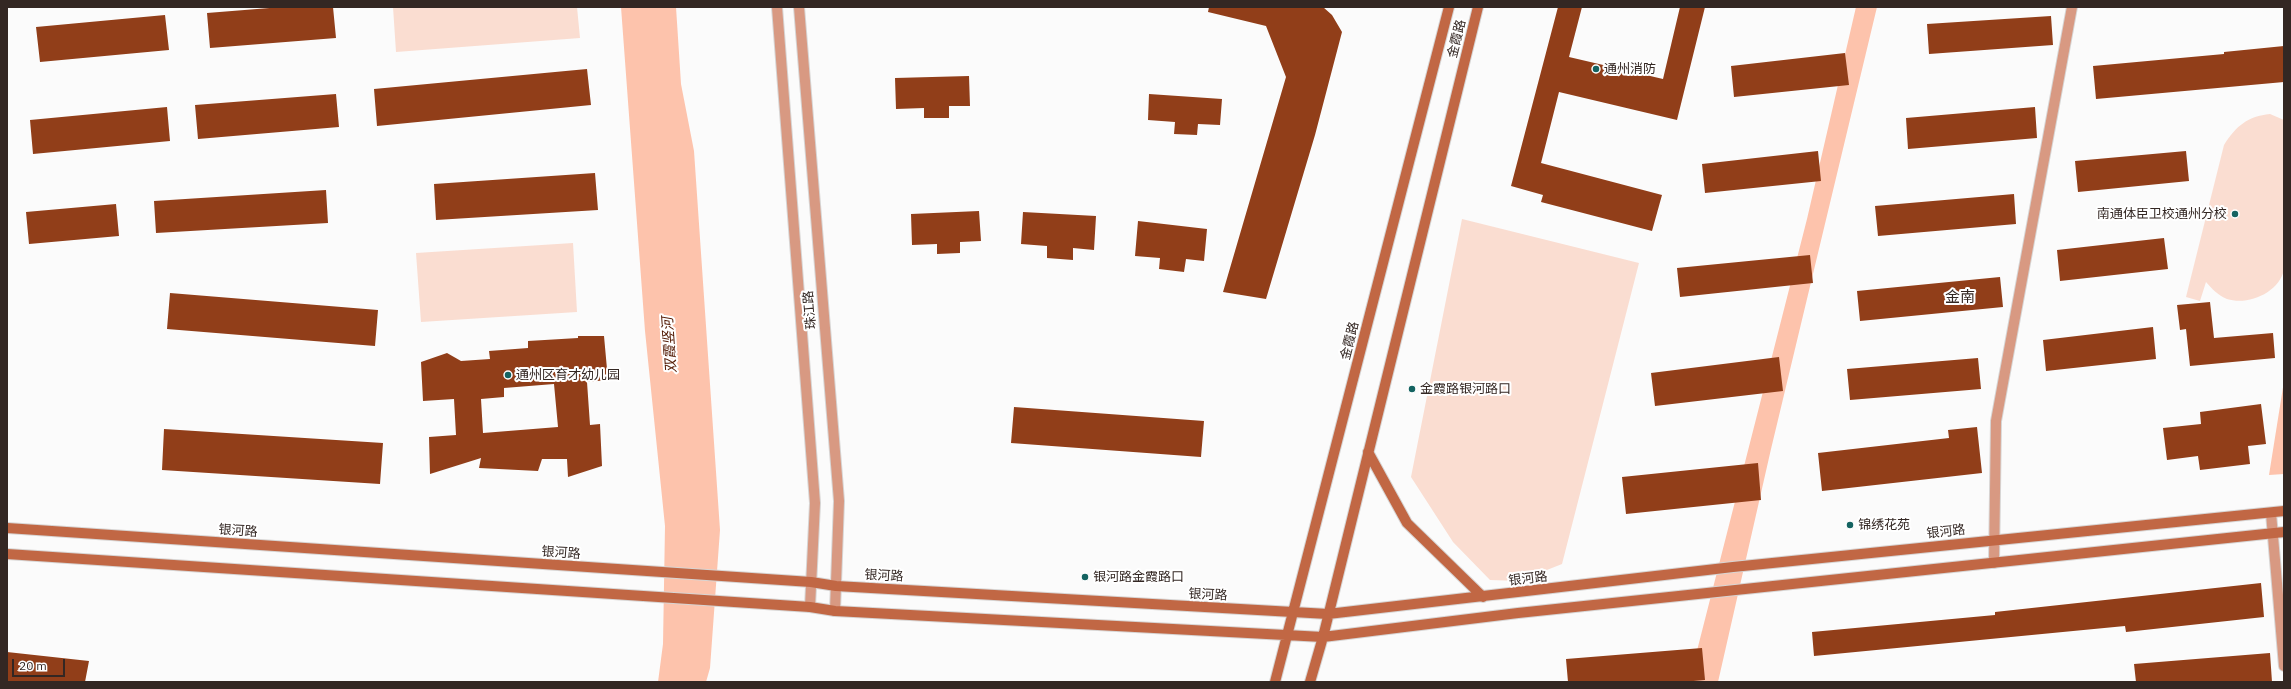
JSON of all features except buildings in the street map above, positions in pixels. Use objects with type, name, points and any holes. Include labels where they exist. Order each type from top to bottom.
[{"type":"main road","name":"金霞路","points":[[1275,682],[1449,7]]},
{"type":"main road","name":"金霞路","points":[[1310,682],[1323,637],[1478,7]]},
{"type":"main road","points":[[1368,452],[1407,523],[1483,597]]},
{"type":"main road","name":"银河路","points":[[7,528],[812,582],[836,586],[1328,614],[1733,567],[2284,512]]},
{"type":"main road","points":[[7,554],[810,607],[835,611],[1323,637],[1518,613],[1994,564],[2284,532]]},
{"type":"street","name":"珠江路","points":[[777,7],[815,503],[810,607]]},
{"type":"street","name":"珠江路","points":[[799,7],[839,501],[835,611]]},
{"type":"street","points":[[1994,564],[1996,421],[2072,7]]},
{"type":"street","points":[[2271,513],[2284,666]]},
{"type":"shaded area","points":[[393,7],[577,7],[580,38],[396,52]]},
{"type":"shaded area","points":[[2270,114],[2284,120],[2284,270],[2281,278],[2270,291],[2253,299],[2244,301],[2236,301],[2221,296],[2206,282],[2200,301],[2186,297],[2224,145],[2233,132],[2243,123],[2255,117]]},
{"type":"shaded area","points":[[1462,219],[1639,263],[1562,564],[1519,581],[1490,580],[1453,542],[1411,477]]},
{"type":"shaded area","points":[[573,243],[577,312],[421,322],[416,253]]},
{"type":"water","name":"双霞竖河","points":[[621,7],[676,7],[681,84],[694,151],[720,530],[710,668],[706,682],[658,682],[663,644],[665,526],[645,331]]},
{"type":"water","points":[[1856,7],[1877,7],[1771,449],[1718,682],[1689,682],[1807,219]]},
{"type":"water","points":[[2284,381],[2284,474],[2269,475]]},
{"type":"place","name":"通州消防","points":[[1596,69]]},
{"type":"place","name":"南通体臣卫校通州分校","points":[[2235,214]]},
{"type":"place","name":"通州区育才幼儿园","points":[[508,375]]},
{"type":"place","name":"金霞路银河路口","points":[[1412,389]]},
{"type":"place","name":"锦绣花苑","points":[[1850,525]]},
{"type":"place","name":"银河路金霞路口","points":[[1085,577]]},
{"type":"district","name":"金南","points":[[1960,298]]}]
